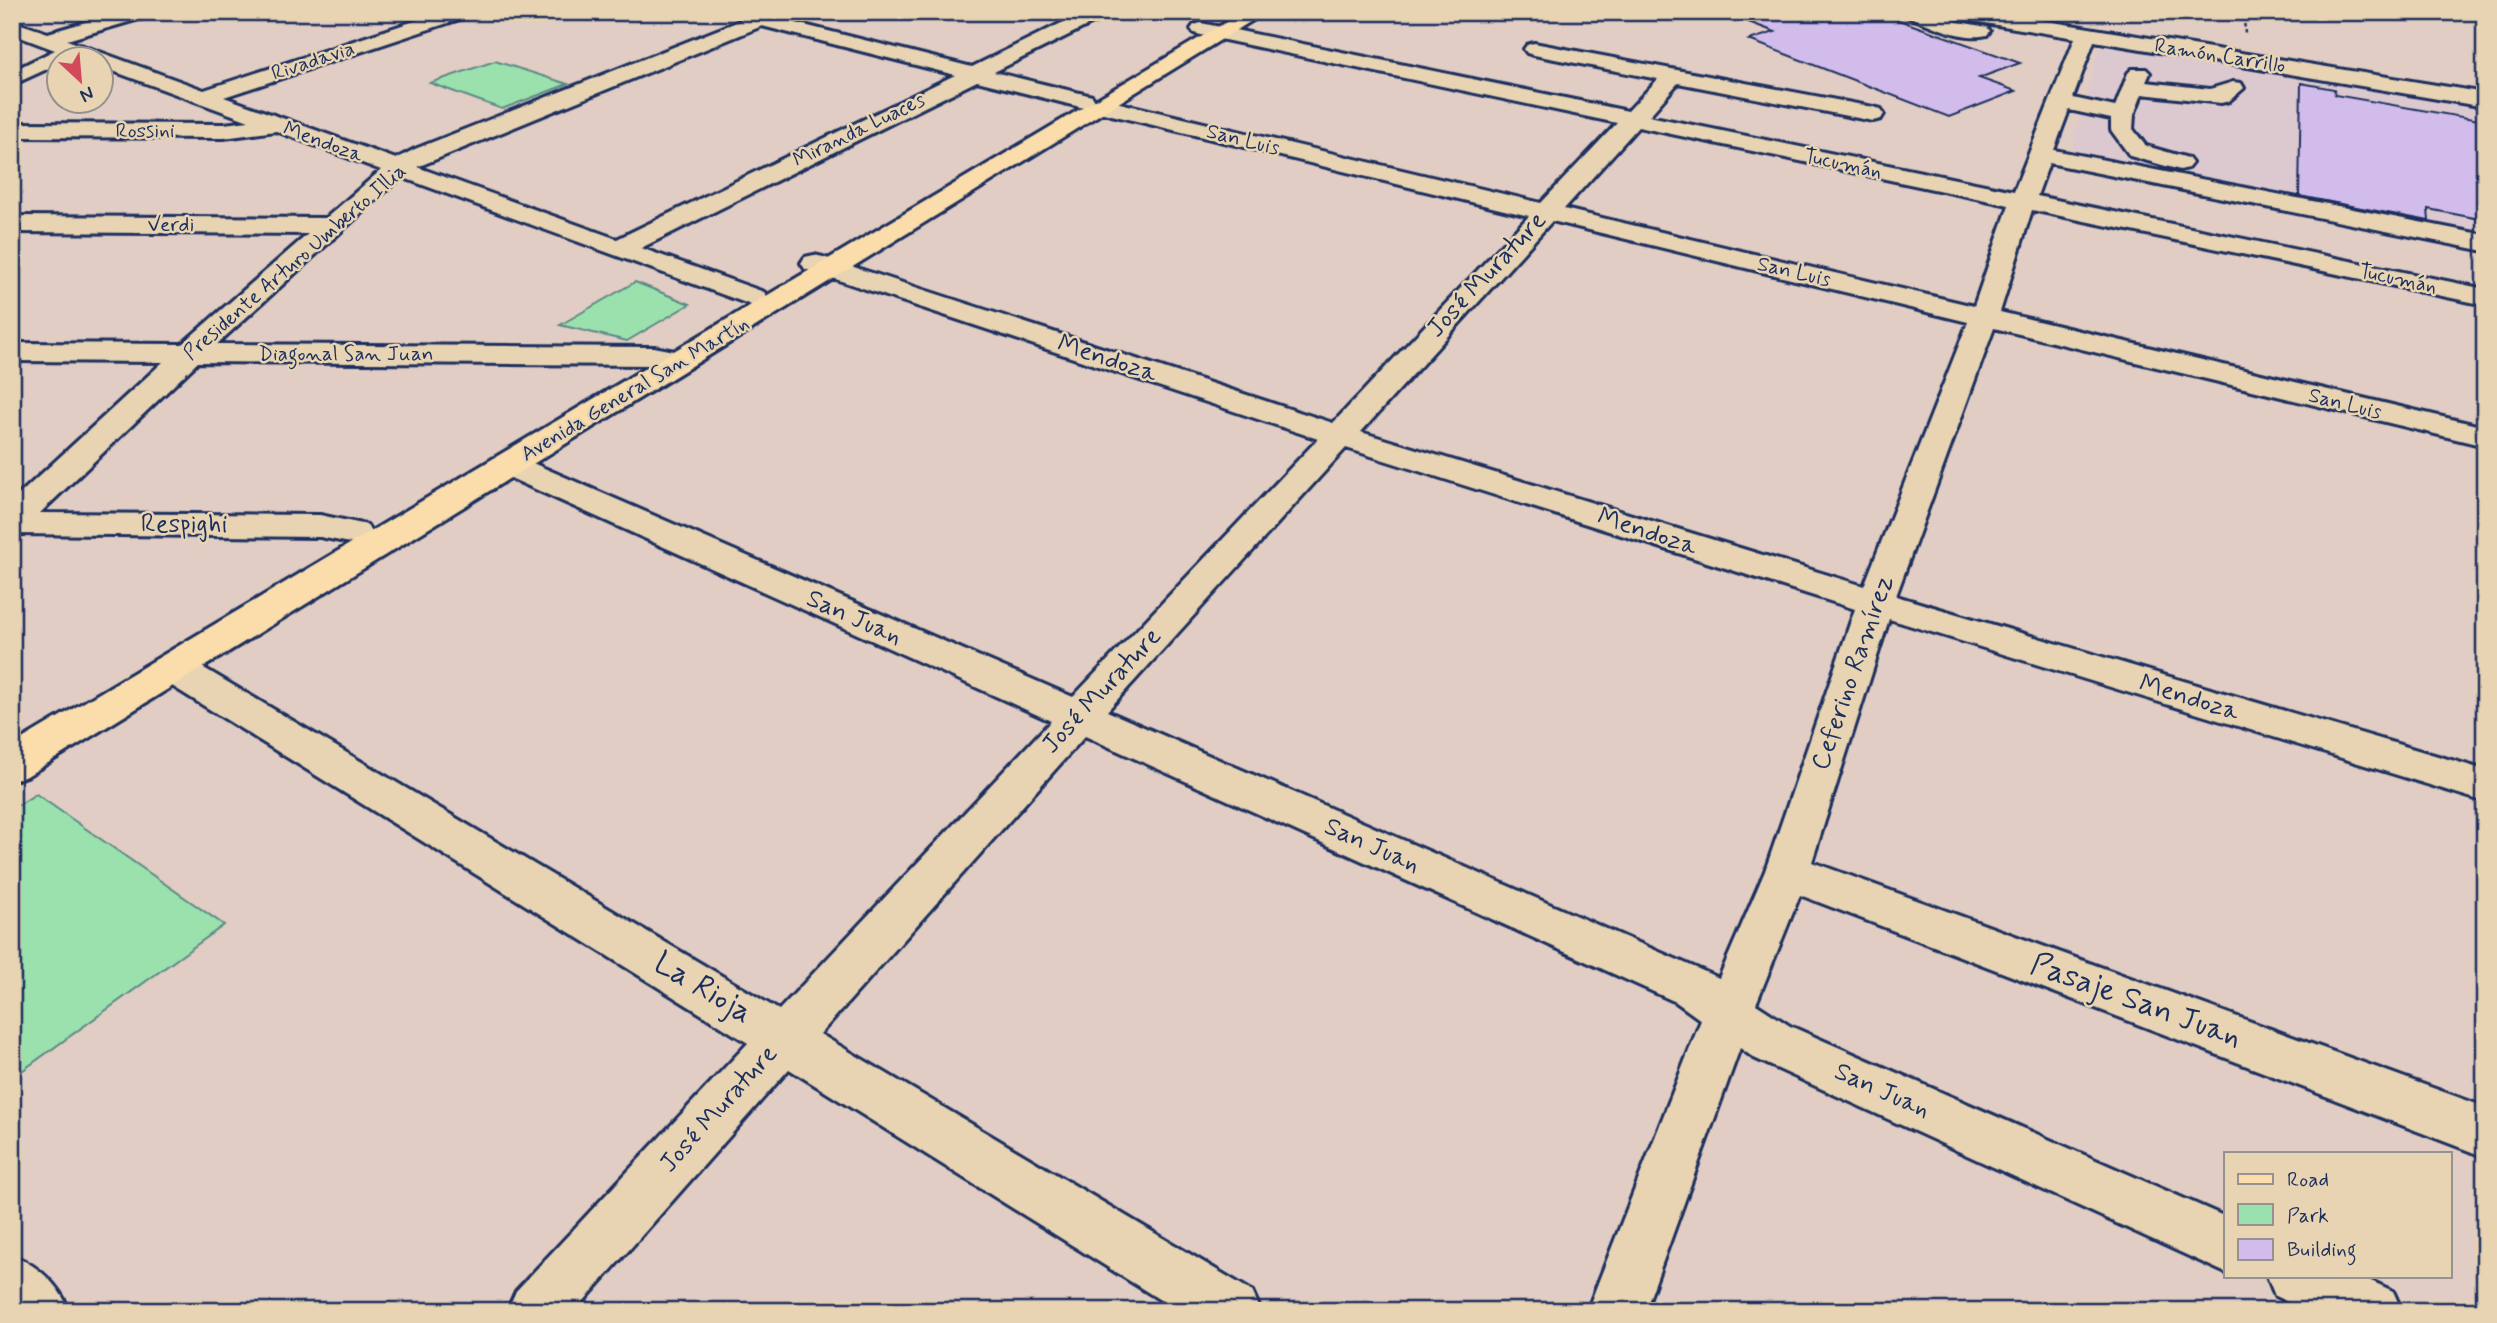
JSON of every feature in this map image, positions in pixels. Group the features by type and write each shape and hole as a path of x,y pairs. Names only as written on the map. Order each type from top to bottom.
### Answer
{"main road":[{"name":"Avenida General San Martín","path":"12,738 355,533 667,358 823,266 1094,104 1218,25 1257,12"},
{"name":"Avenida General San Martín","path":"12,765 509,465 754,298 823,266"}],"street":[{"path":"47,40 142,12"},
{"name":"Rivadavia","path":"203,97 461,12"},
{"name":"San Luis","path":"730,12 770,16 1094,104 2485,437"},
{"name":"Miranda Luaces","path":"617,249 1100,12"},
{"path":"1914,12 1955,27 2029,38"},
{"name":"Ramón Carrillo","path":"1955,12 2485,100"},
{"name":"Presidente Arturo Umberto Illia","path":"12,522 190,353 396,169 423,154 770,16"},
{"name":"Tucumán","path":"1218,25 1631,119 2485,297"},
{"name":"Mendoza","path":"12,27 66,46"},
{"name":"Ceferino Ramírez","path":"1616,1311 1729,1011 1787,871 1875,604 1984,317 2022,202 2087,34"},
{"path":"1534,49 1873,114"},
{"path":"12,79 46,61"},
{"name":"Mendoza","path":"116,64 754,298"},
{"name":"José Murature","path":"536,1311 1078,717 1673,76"},
{"path":"2232,88 2221,96 2210,96 2137,80 2123,115 2122,130 2126,139 2147,156 2485,223"},
{"path":"2060,102 2123,115"},
{"name":"Rossini","path":"12,130 224,131 276,125"},
{"path":"2040,154 2485,243"},
{"name":"Verdi","path":"12,224 330,226"},
{"name":"Mendoza","path":"823,266 1340,435 1875,604 2485,786"},
{"name":"Diagonal San Juan","path":"12,352 667,358"},
{"name":"San Juan","path":"509,465 1693,986 1772,1042 2224,1244"},
{"name":"Respighi","path":"12,522 320,526 355,533"},
{"name":"La Rioja","path":"173,668 1232,1311"},
{"name":"Pasaje San Juan","path":"1787,871 2485,1132"},
{"path":"2299,1278 2373,1311"},
{"path":"12,1283 41,1311"}],"shaded area":[{"path":"2102,39 2485,103 2485,236 2070,156"}],"green space":[{"path":"495,61 568,84 502,109 430,83"},
{"path":"635,282 690,304 627,341 560,325"},
{"path":"36,794 224,925 12,1078 12,956 19,951 12,945 12,809"}],"building":[{"path":"1730,12 1876,12 2020,63 1979,78 2016,91 1949,117 1749,40 1775,32 1730,15"},
{"path":"2301,83 2334,89 2335,95 2485,121 2485,220 2428,209 2429,221 2299,196"}]}
